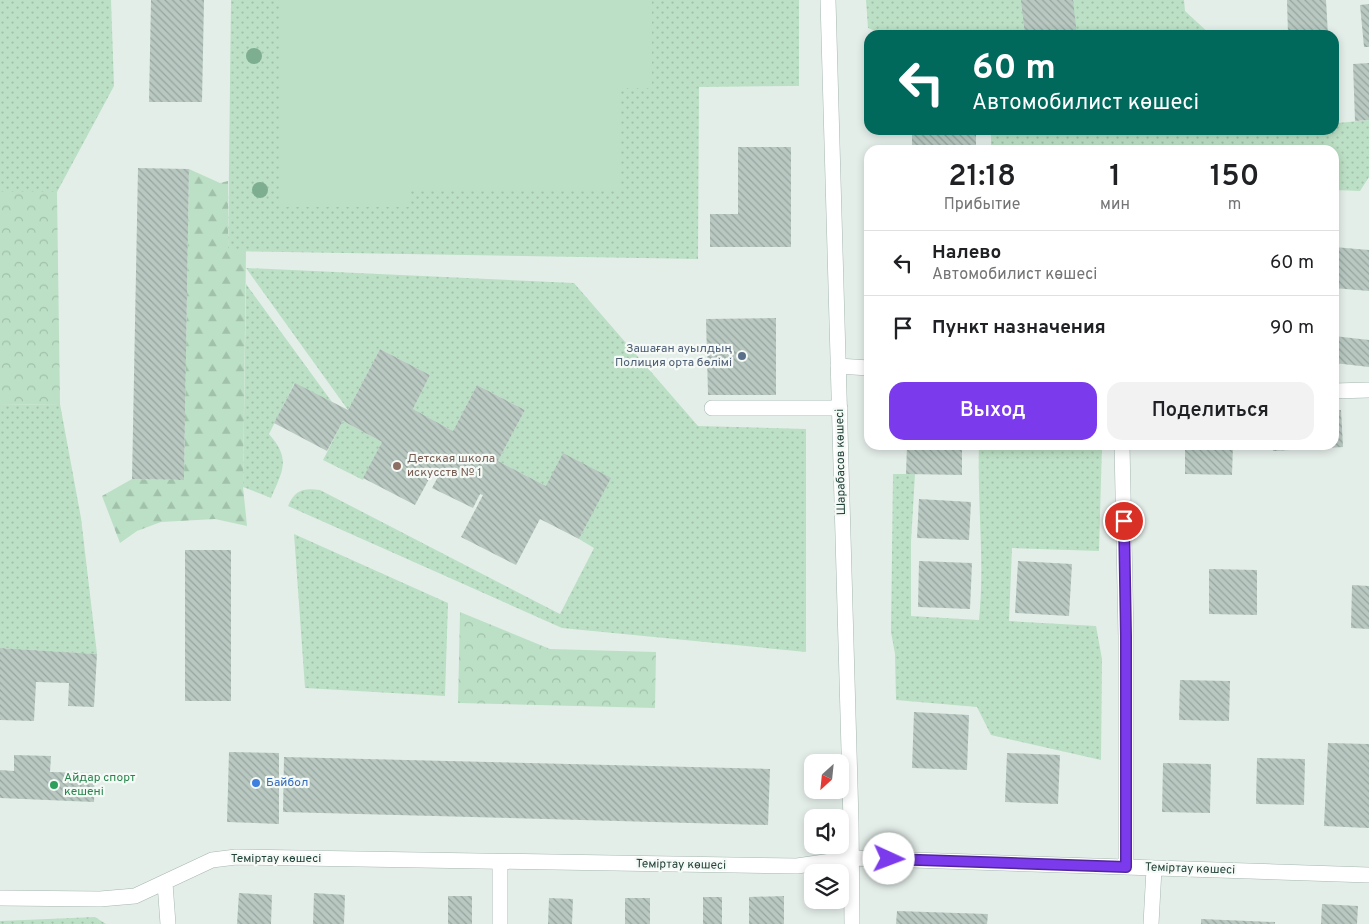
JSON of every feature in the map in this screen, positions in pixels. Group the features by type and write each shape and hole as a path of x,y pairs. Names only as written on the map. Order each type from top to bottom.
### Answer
{"street":[{"name":"Шарабасов көшесі","path":"828,0 852,858 852,924"},
{"path":"838,366 864,368"},
{"path":"1339,391 1369,390"},
{"path":"712,408 840,408"},
{"path":"1122,450 1126,636 1126,867"},
{"name":"Теміртау көшесі","path":"0,898 117,898 135,896 165,883 190,868 212,860 236,857 797,866 852,858 1369,875"},
{"path":"500,862 500,924"},
{"path":"1151,924 1154,868"},
{"path":"165,883 168,924"}],"green space":[{"path":"0,0 111,0 114,86 57,192 0,192"},
{"path":"231,0 799,0 799,86 699,87 698,259 228,251"},
{"path":"281,0 652,0 652,88 619,88 619,191 410,191 410,207 281,207"},
{"path":"866,0 1184,0 1185,11 1206,30 873,30 868,28"},
{"path":"1369,120 1369,177 1360,191 1339,190 1339,145 991,145 991,135 1339,135 1339,123"},
{"path":"189,169 220,183 228,181 228,250 246,251 243,487 247,526 215,519 161,522 137,531 120,543 102,496 132,479 184,480"},
{"path":"0,192 57,192 60,404 0,405"},
{"path":"246,268 574,283 698,426 806,429 806,652 562,628 288,506 294,496 300,491 309,489 320,490 560,614 594,548 579,539 610,478 546,486 498,461 525,410 477,385 453,431 413,409 430,375 380,349 348,410"},
{"path":"246,284 332,402 294,384 269,434 280,451 283,465 271,498 243,487"},
{"path":"60,404 81,518 97,654 0,648 0,405"},
{"path":"343,421 382,442 363,480 323,460"},
{"path":"979,450 1102,450 1099,551 1012,548 1009,621 1096,626 1102,659 1101,760 991,735 977,707 896,700 895,654 891,632 893,474 915,474 911,542 911,616 979,620 981,554"},
{"path":"294,534 448,603 445,696 305,688"},
{"path":"460,612 550,649 656,652 655,708 458,703"},
{"path":"95,917 106,924 0,924 0,921"}],"building":[{"path":"151,0 204,0 202,102 149,102"},
{"path":"1021,0 1073,0 1076,30 1024,30"},
{"path":"1287,0 1326,0 1328,30 1288,30"},
{"path":"1369,4 1369,47 1364,47 1360,5"},
{"path":"1369,63 1369,120 1355,121 1353,64"},
{"path":"912,135 976,135 976,145 912,145"},
{"path":"738,147 791,147 791,247 710,247 710,214 738,214"},
{"path":"138,168 189,169 184,480 132,479"},
{"path":"1339,247 1369,250 1369,291 1339,288"},
{"path":"776,318 776,395 708,395 706,319"},
{"path":"1339,337 1369,340 1369,367 1339,364"},
{"path":"380,349 430,375 413,409 453,431 477,385 525,410 498,461 546,486 563,453 611,478 579,539 540,519 516,565 461,537 483,495 480,494 473,508 432,488 441,471 435,468 415,505 363,478 382,442 343,421 327,451 274,423 295,383 348,410"},
{"path":"1339,410 1341,410 1343,447 1339,447"},
{"path":"907,450 962,450 962,475 906,474"},
{"path":"1185,450 1233,450 1232,475 1185,474"},
{"path":"919,499 971,502 969,540 917,538"},
{"path":"185,550 231,550 231,701 185,701"},
{"path":"919,561 972,563 970,609 918,607"},
{"path":"1018,561 1072,564 1069,616 1015,613"},
{"path":"1209,569 1257,570 1257,615 1209,614"},
{"path":"1352,585 1369,586 1369,629 1351,628"},
{"path":"0,648 97,654 94,707 68,706 69,683 36,682 34,721 0,720"},
{"path":"1180,680 1230,681 1229,721 1179,720"},
{"path":"914,712 969,715 967,770 912,768"},
{"path":"1328,743 1369,744 1369,828 1324,826"},
{"path":"229,752 279,753 279,824 227,822"},
{"path":"1007,753 1060,755 1058,804 1005,802"},
{"path":"14,755 51,756 50,772 95,773 94,802 0,798 0,770 14,771"},
{"path":"284,757 770,769 768,825 283,812"},
{"path":"1257,758 1305,759 1304,805 1256,804"},
{"path":"1163,763 1211,764 1210,813 1162,812"},
{"path":"239,893 272,895 271,924 237,924"},
{"path":"314,893 345,895 344,924 313,924"},
{"path":"448,896 472,896 472,924 448,924"},
{"path":"784,896 784,924 749,924 749,897"},
{"path":"703,897 722,897 722,924 703,924"},
{"path":"549,898 573,899 572,924 548,924"},
{"path":"625,898 650,898 650,924 625,924"},
{"path":"1322,904 1358,906 1357,924 1321,924"},
{"path":"897,911 988,914 987,924 896,924"},
{"path":"1201,919 1275,922 1275,924 1201,924"}],"place":[{"name":"Зашаған ауылдың Полиция орта бөлімі","path":"742,356"},
{"name":"Детская школа искусств № 1","path":"397,466"},
{"name":"Байбол","path":"256,783"},
{"name":"Айдар спорт кешені","path":"54,785"}],"route":[{"path":"889,859 1126,867 1124,521"}]}
